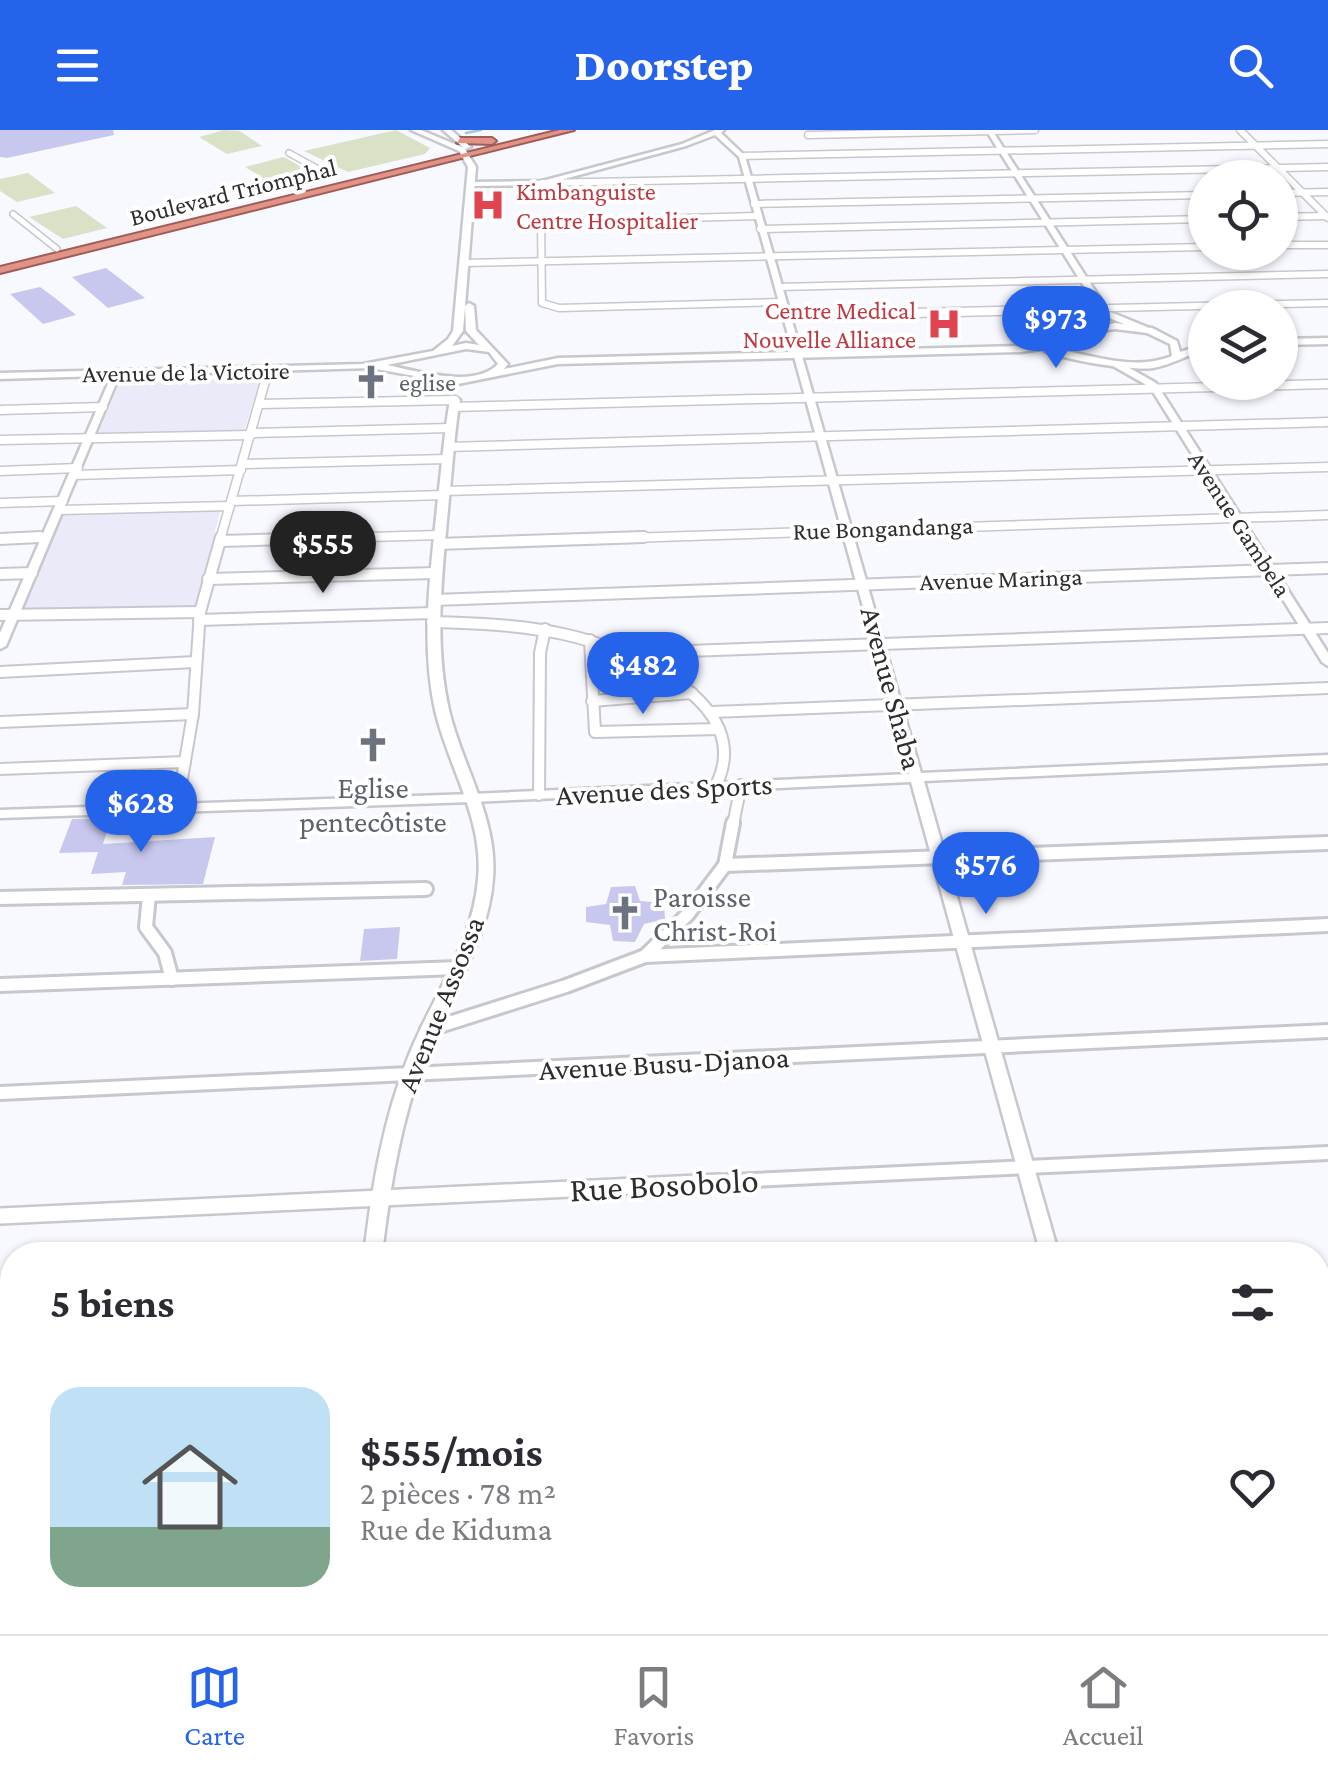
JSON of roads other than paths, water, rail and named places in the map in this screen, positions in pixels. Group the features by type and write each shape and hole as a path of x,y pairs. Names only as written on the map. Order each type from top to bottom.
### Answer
{"highway":[{"path":"467,150 546,130"},
{"name":"Boulevard Triomphal","path":"0,266 467,150 570,130"},
{"name":"Boulevard Triomphal","path":"0,266 467,150"}],"main road":[{"path":"415,130 467,150"},
{"path":"426,136 448,130 467,150 474,184 464,317 456,336 423,367 454,404 503,364 470,331 464,317"},
{"path":"1021,348 1115,326 1144,328 1188,340"},
{"path":"1087,333 1080,345 1095,358"},
{"path":"1158,333 1174,343 1176,354"},
{"path":"1298,342 1328,341"},
{"path":"372,366 466,346 558,361"},
{"path":"372,366 470,381 558,361 1021,348 1116,364 1164,362 1188,350"},
{"name":"Avenue de la Victoire","path":"0,376 372,366"},
{"name":"Avenue Assossa","path":"374,1242 379,1201 409,1076 458,968 476,922 486,880 484,845 442,711 433,658 436,573 454,404"}],"street":[{"path":"808,135 826,130"},
{"path":"989,130 1105,311 1144,328"},
{"path":"808,135 1035,130"},
{"path":"1240,130 1270,160"},
{"path":"542,183 719,131 742,156 1328,144"},
{"path":"808,135 812,155"},
{"path":"290,153 329,175"},
{"name":"Avenue Shaba","path":"742,156 1047,1242"},
{"path":"1298,168 1328,167"},
{"path":"474,184 1188,170"},
{"path":"1298,188 1327,217"},
{"path":"1298,192 1328,192"},
{"path":"754,204 1188,194"},
{"path":"13,214 56,249"},
{"path":"757,216 541,222 545,306 782,302"},
{"path":"1298,217 1327,217"},
{"path":"760,229 1188,219"},
{"path":"1298,245 1328,244"},
{"path":"468,263 1188,247"},
{"path":"778,287 1328,274"},
{"path":"787,316 1328,303"},
{"path":"1087,333 1105,311"},
{"path":"1154,387 1154,373 1164,362"},
{"path":"1116,364 1154,387"},
{"path":"177,808 193,714 199,616 268,371"},
{"path":"0,646 116,374"},
{"path":"260,404 454,404 1328,384"},
{"name":"Avenue Gambela","path":"1154,387 1328,662"},
{"path":"0,410 103,407"},
{"path":"0,471 242,467 822,434 1328,422"},
{"path":"0,440 450,428"},
{"path":"0,504 231,503 833,480 1328,467"},
{"name":"Rue Bongandanga","path":"221,541 439,539 1328,515"},
{"path":"0,539 47,537"},
{"name":"Avenue Maringa","path":"433,612 863,583 1328,568"},
{"path":"0,574 32,573"},
{"path":"208,579 436,573"},
{"path":"0,618 14,614 433,612 545,629 633,654 712,712 724,764 714,786"},
{"path":"633,654 1328,628"},
{"path":"539,794 540,652 545,629"},
{"path":"590,640 594,732 718,729"},
{"path":"0,672 195,662"},
{"path":"712,712 1328,688"},
{"path":"592,701 692,694"},
{"path":"0,722 193,714"},
{"name":"Avenue des Sports","path":"0,814 472,798 1328,759"},
{"path":"0,769 185,762"},
{"path":"646,956 688,914 725,866 741,785"},
{"path":"725,866 1328,843"},
{"path":"0,898 426,889"},
{"path":"149,895 146,926 165,953 172,979"},
{"path":"427,1030 646,956 1328,925"},
{"path":"0,985 458,968"},
{"name":"Avenue Busu-Djanoa","path":"0,1093 1328,1030"},
{"name":"Rue Bosobolo","path":"0,1216 1328,1153"}],"waterway":[{"path":"466,133 481,130"}],"place":[{"name":"Kimbanguiste Centre Hospitalier","path":"488,205"},
{"name":"Centre Medical Nouvelle Alliance","path":"944,324"},
{"name":"eglise","path":"371,382"},
{"name":"Eglise pentecôtiste","path":"373,745"},
{"name":"Paroisse Christ-Roi","path":"625,913"}]}
